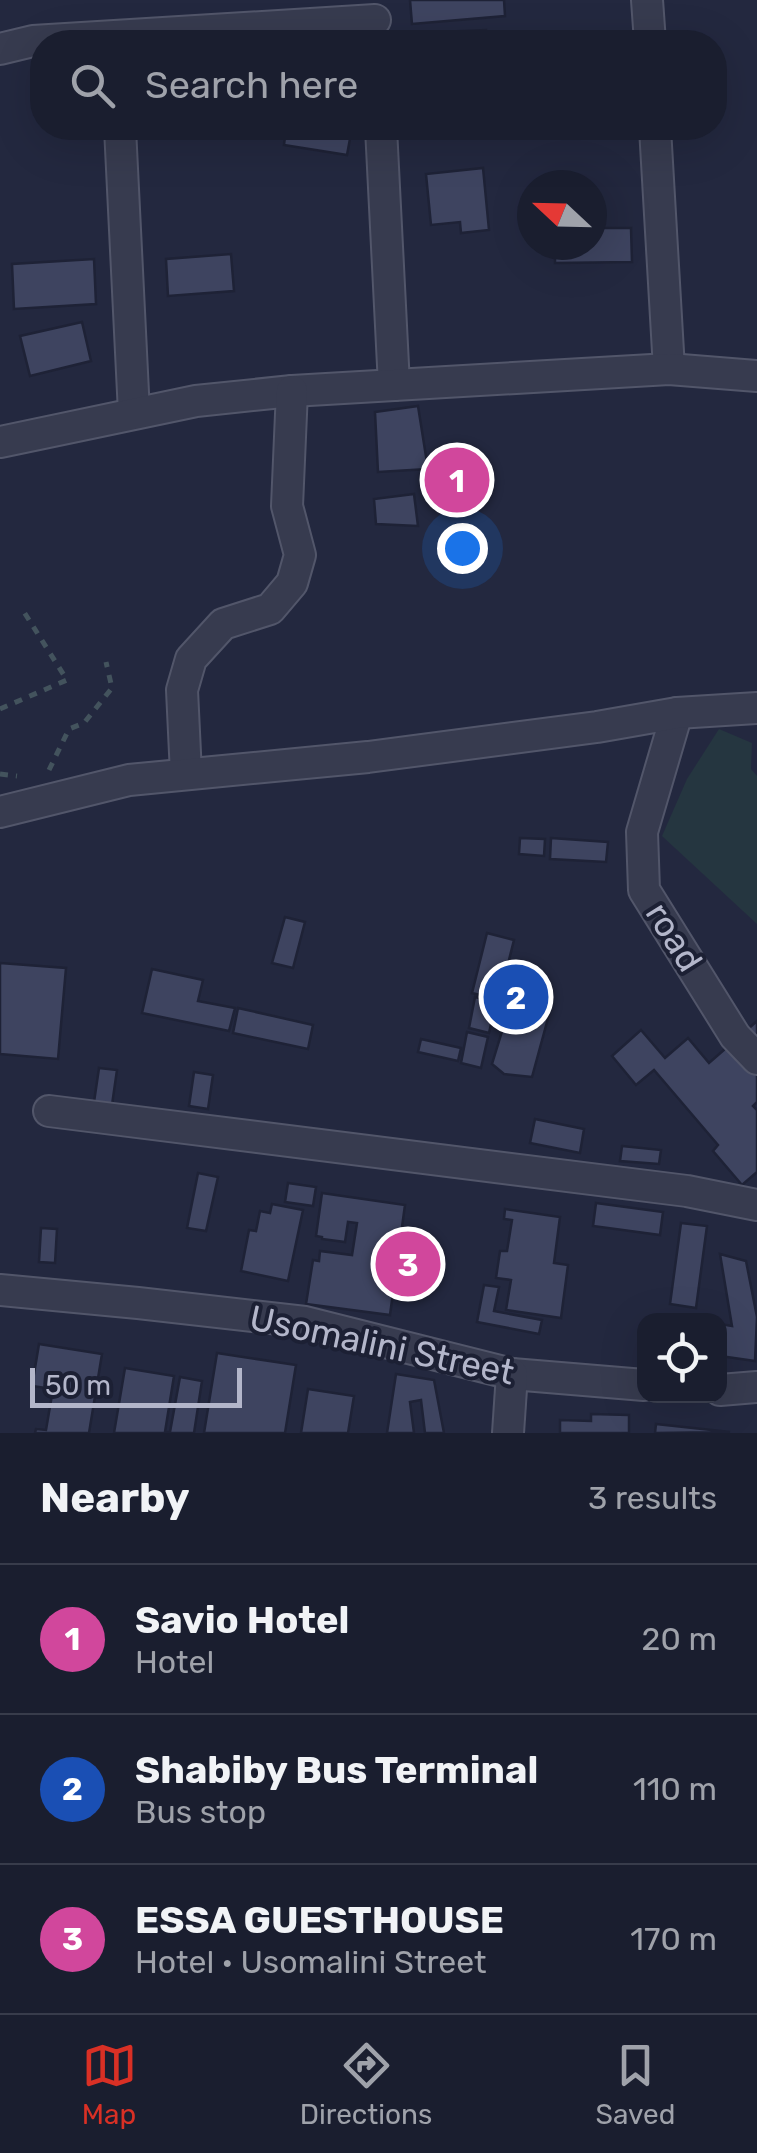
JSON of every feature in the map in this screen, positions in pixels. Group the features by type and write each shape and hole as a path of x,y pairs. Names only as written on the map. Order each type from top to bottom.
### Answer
{"street":[{"path":"647,0 649,30"},
{"path":"245,30 375,21"},
{"path":"0,48 30,42"},
{"path":"121,140 134,413"},
{"path":"382,140 394,385"},
{"path":"656,140 669,369"},
{"path":"0,442 196,401 292,391 669,369 757,376"},
{"path":"186,774 182,690 191,659 223,624 270,609 292,584 300,555 287,506 292,391"},
{"path":"0,812 129,780 368,757 677,713 757,708"},
{"name":"road","path":"677,713 642,832 644,890 736,1036 757,1058"},
{"path":"49,1111 687,1191 757,1205"},
{"name":"Usomalini Street","path":"0,1290 305,1322 512,1374 637,1383"},
{"path":"508,1433 512,1374"},
{"path":"727,1389 757,1387"}],"path":[{"path":"0,708 67,680 24,612"},
{"path":"45,777 70,728 84,723 112,688 106,662"},
{"path":"0,774 17,776"}],"shaded area":[{"path":"719,729 752,743 751,769 757,776 757,924 662,836 687,779"}],"building":[{"path":"410,0 504,0 505,16 412,24"},
{"path":"285,140 350,140 347,155 284,145"},
{"path":"483,168 489,230 461,233 460,222 431,225 426,174"},
{"path":"607,228 631,228 632,262 555,263 607,260"},
{"path":"231,254 234,291 168,296 166,259"},
{"path":"94,259 96,304 14,309 12,264"},
{"path":"82,322 91,361 30,376 20,336"},
{"path":"418,406 428,469 378,472 375,412"},
{"path":"414,494 418,526 376,524 374,499"},
{"path":"520,838 545,839 544,856 519,854"},
{"path":"551,838 608,842 606,862 550,859"},
{"path":"285,917 305,922 293,968 272,963"},
{"path":"487,933 514,940 499,1000 472,993"},
{"path":"0,963 66,968 58,1059 0,1054"},
{"path":"152,969 203,980 198,1001 235,1008 229,1031 142,1013"},
{"path":"475,997 496,1002 489,1033 469,1028"},
{"path":"511,1002 550,1011 532,1077 504,1074 492,1064"},
{"path":"238,1008 313,1025 308,1049 233,1033"},
{"path":"757,1021 757,1102 753,1106 757,1110 757,1172 742,1185 713,1151 718,1145 654,1070 636,1085 612,1056 641,1030 665,1058 688,1038 709,1063"},
{"path":"467,1032 488,1037 481,1068 461,1063"},
{"path":"421,1039 461,1048 458,1061 418,1052"},
{"path":"99,1068 117,1070 112,1105 94,1102"},
{"path":"194,1072 213,1075 208,1109 189,1106"},
{"path":"535,1119 584,1129 580,1153 530,1143"},
{"path":"622,1146 661,1150 659,1164 620,1161"},
{"path":"198,1173 218,1177 206,1231 187,1228"},
{"path":"288,1183 316,1187 313,1206 285,1202"},
{"path":"322,1193 405,1205 390,1315 306,1304 313,1260 319,1261 320,1251 352,1255 357,1223 348,1222 345,1242 316,1236"},
{"path":"596,1203 663,1212 660,1235 593,1226"},
{"path":"272,1204 303,1210 288,1281 241,1271 249,1230 256,1231 260,1211 270,1213"},
{"path":"505,1209 560,1217 554,1263 568,1265 561,1318 506,1310 511,1280 496,1278 500,1251 507,1251 512,1220 504,1219"},
{"path":"681,1223 707,1226 696,1308 670,1304"},
{"path":"41,1228 57,1229 55,1263 39,1262"},
{"path":"720,1254 746,1261 757,1317 755,1361 727,1357 727,1325 732,1326"},
{"path":"484,1285 499,1287 494,1311 542,1320 539,1334 477,1322"},
{"path":"39,1344 102,1354 89,1433 35,1433 36,1429 46,1430 53,1389 32,1386"},
{"path":"217,1353 296,1365 285,1433 204,1433"},
{"path":"125,1368 174,1376 165,1432 170,1432 180,1377 202,1381 194,1433 114,1433"},
{"path":"396,1374 434,1380 444,1433 425,1433 421,1400 410,1402 414,1433 387,1433"},
{"path":"308,1389 354,1396 348,1433 301,1433"},
{"path":"591,1414 629,1415 629,1433 560,1433 560,1420 591,1421"},
{"path":"656,1424 730,1432 655,1433"}],"place":[{"name":"Savio Hotel","path":"457,480"},
{"name":"Shabiby Bus Terminal","path":"516,997"},
{"name":"ESSA GUESTHOUSE","path":"408,1264"}]}
